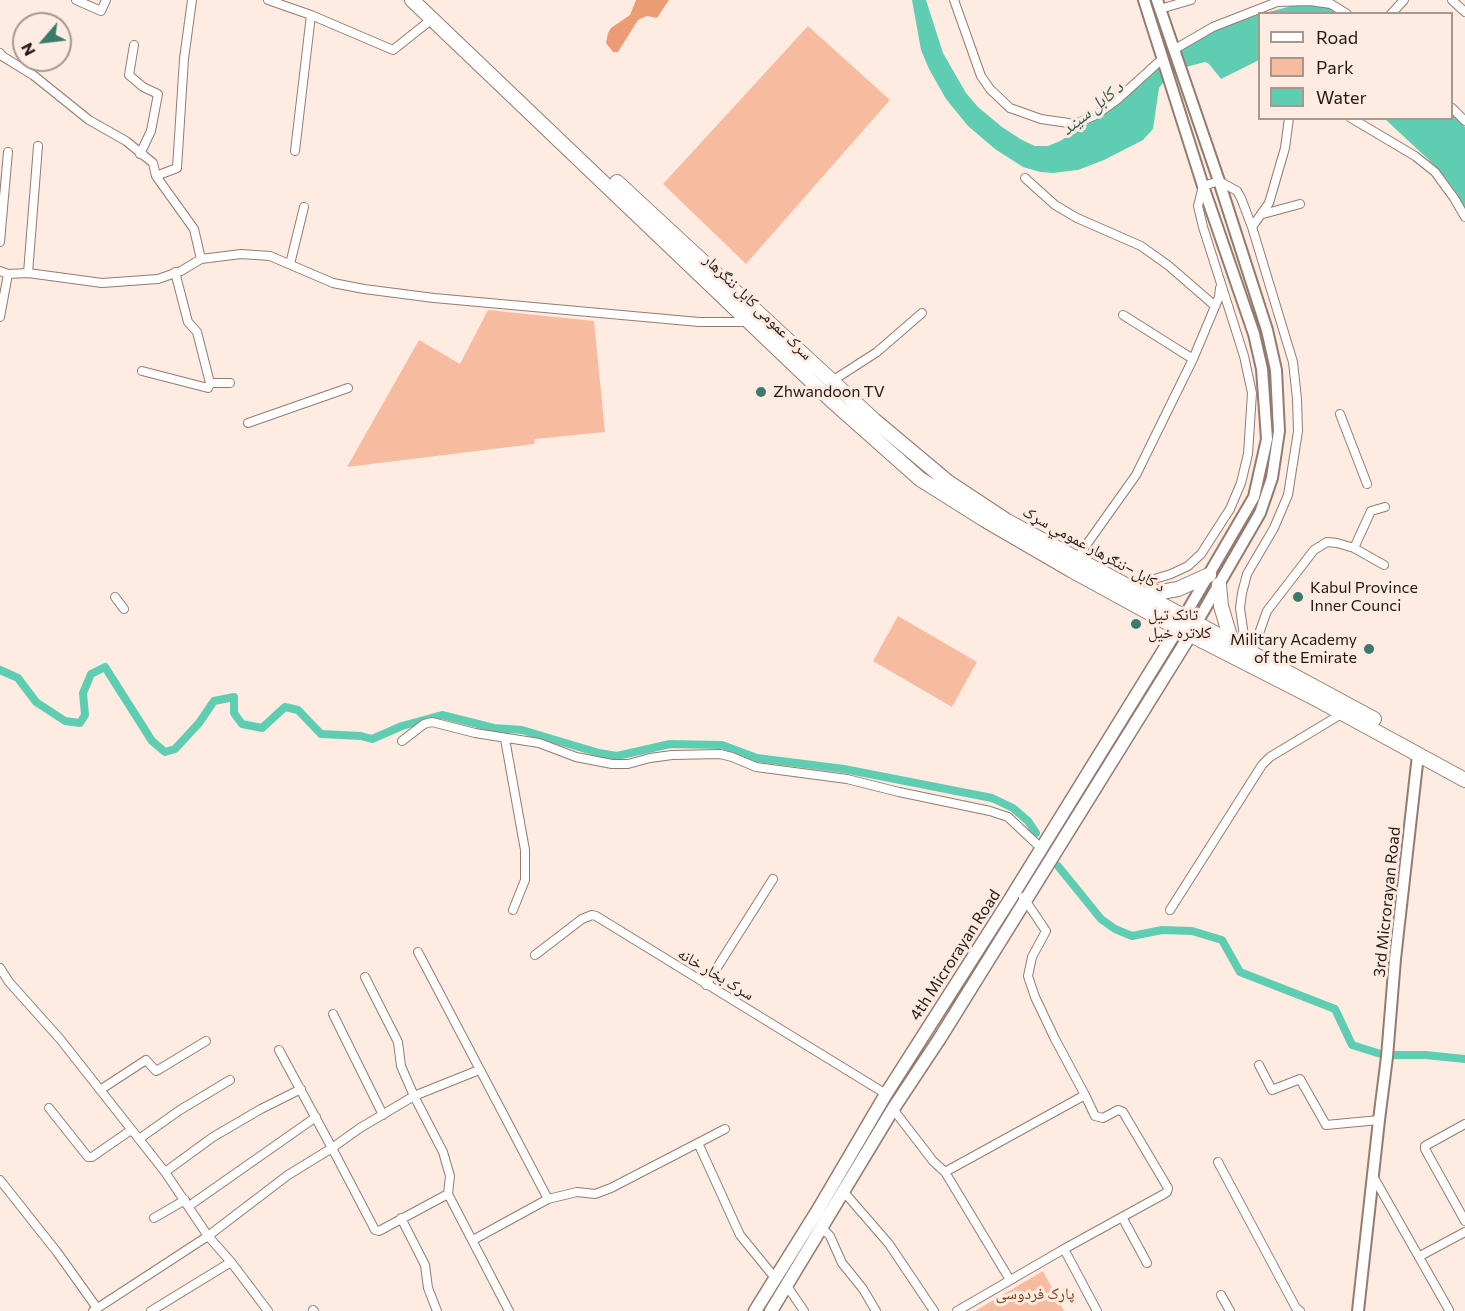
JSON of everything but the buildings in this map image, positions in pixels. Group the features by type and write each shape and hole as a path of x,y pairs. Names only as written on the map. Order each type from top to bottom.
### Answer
{"highway":[{"name":"سرک عمومی کابل ننگرهار","path":"412,0 756,320 860,426 920,479 985,520 1188,626"},
{"name":"سرک عمومی کابل ننگرهار","path":"425,0 727,285 756,320"},
{"name":"د کابل–ننګرهار عمومي سړک","path":"756,320 774,326 832,381 948,482 1007,521 1144,595 1188,626 1465,780"},
{"path":"1144,595 1214,580 1232,643"},
{"name":"د کابل–ننګرهار عمومي سړک","path":"1188,626 1232,643 1465,770"}],"main road":[{"path":"1144,0 1203,186 1254,334 1262,369 1267,439 1254,496 1214,580 1188,626"},
{"path":"1158,4 1219,181 1267,330 1276,370 1279,431 1272,478 1260,513 1214,580"},
{"name":"4th Microrayan Road","path":"755,1311 886,1094 1041,848 1188,626"},
{"name":"4th Microrayan Road","path":"771,1311 893,1109 1026,899 1188,626"},
{"name":"3rd Microrayan Road","path":"1360,1310 1418,754"},
{"path":"777,1274 790,1282"}],"street":[{"path":"76,0 101,11 106,0"},
{"path":"156,176 177,168 184,59 192,0"},
{"path":"268,0 311,15 393,50 432,19"},
{"path":"954,0 981,76 990,89 1010,108 1041,119 1075,124 1096,115 1162,60"},
{"path":"1158,4 1191,0"},
{"path":"1253,0 1258,9"},
{"path":"1393,12 1404,0"},
{"path":"1452,0 1465,12"},
{"path":"1175,50 1213,27 1276,2 1310,1 1331,4 1344,12"},
{"path":"295,151 311,15"},
{"path":"134,45 129,75 143,87 158,93 151,131 140,154"},
{"path":"0,52 2,56 33,75 89,120 126,141 153,163 156,176 194,229 201,259"},
{"path":"1453,109 1465,121"},
{"path":"1252,227 1269,203 1285,148 1289,120"},
{"path":"1354,120 1415,156 1435,172 1465,218"},
{"path":"28,273 38,146"},
{"path":"0,242 8,152"},
{"path":"1025,178 1055,205 1077,218 1141,246 1169,266 1215,306"},
{"path":"1129,587 1171,574 1188,566 1201,554 1230,510 1241,483 1248,454 1252,393 1244,356 1198,206 1203,186 1219,181 1236,190 1252,227 1293,362 1298,431 1288,495 1282,512 1247,574 1242,593 1240,608 1249,652"},
{"path":"1263,214 1300,204"},
{"path":"290,264 304,207"},
{"path":"0,317 4,273 28,273 102,283 158,279 181,271 201,259 241,254 270,256 333,283 434,298 699,322 756,320"},
{"path":"142,371 208,388 210,383 197,332 188,322 175,273"},
{"path":"1077,558 1137,475 1193,359 1219,297 1220,282"},
{"path":"832,381 877,352 922,313"},
{"path":"1123,315 1193,359"},
{"path":"210,383 230,383"},
{"path":"248,423 348,388"},
{"path":"1340,414 1367,484"},
{"path":"1354,548 1371,511 1385,507"},
{"path":"1249,652 1267,611 1314,550 1327,542 1337,543 1354,548 1384,565"},
{"path":"115,597 124,609"},
{"path":"1170,910 1262,765 1270,757 1343,713"},
{"path":"402,741 430,722 504,739 550,746 576,757 612,764 628,764 672,755 720,754 756,767 847,779 954,802 1008,817 1041,848"},
{"path":"504,739 525,850 525,880 513,910"},
{"path":"706,985 773,879"},
{"path":"957,1311 1167,1192 1168,1188 1124,1112 1118,1110 1103,1118 1095,1116 1055,1039 1035,997 1028,976 1032,957 1046,931 1026,899 1016,890"},
{"name":"سرک بخار خانه","path":"535,955 571,926 592,915 886,1094"},
{"path":"418,952 548,1199"},
{"path":"0,968 9,982 60,1039 165,1172 208,1236 268,1311"},
{"path":"365,977 398,1042 401,1066 414,1096 443,1152 450,1176 448,1194 508,1311"},
{"path":"333,1014 383,1115"},
{"path":"100,1090 146,1060 156,1071 206,1041"},
{"path":"279,1050 375,1230 448,1194"},
{"path":"1259,1065 1272,1090 1300,1078 1326,1125 1379,1120"},
{"path":"0,1180 57,1252 95,1310 208,1236 288,1175 383,1115 414,1096 479,1070"},
{"path":"139,1139 180,1110 230,1080"},
{"path":"165,1172 213,1137 301,1089"},
{"path":"945,1172 1085,1095"},
{"path":"49,1108 88,1157 92,1157 131,1130"},
{"path":"893,1109 933,1161 945,1172 1010,1280"},
{"path":"154,1218 187,1203 316,1117"},
{"path":"1465,1124 1425,1146 1425,1149 1465,1221"},
{"path":"473,1240 548,1199 577,1192 595,1194 611,1188 725,1129"},
{"path":"698,1143 740,1235 777,1274"},
{"path":"1218,1162 1296,1308 1300,1311"},
{"path":"1373,1176 1420,1256 1448,1311 1455,1311"},
{"path":"844,1192 889,1244 934,1311"},
{"path":"1122,1217 1147,1263"},
{"path":"401,1218 425,1265 428,1288 437,1311"},
{"path":"822,1228 830,1236 842,1263 863,1289 876,1311"},
{"path":"1420,1256 1465,1232"},
{"path":"1064,1249 1097,1311"},
{"path":"151,1311 231,1262"},
{"path":"790,1282 804,1311"},
{"path":"1221,1296 1230,1311"}],"green space":[{"path":"808,26 890,100 746,264 663,184"},
{"path":"488,310 594,321 605,432 535,439 534,444 347,467 419,340 460,364"},
{"path":"898,616 977,662 952,707 873,661"},
{"name":"پارک فردوسی","path":"1043,1271 1064,1311 975,1311"}],"shaded area":[{"path":"636,0 669,0 657,18 647,16 638,20 618,52 613,52 606,43 608,33 611,28 630,15"}],"water":[{"path":"912,0 926,0 943,53 966,93 978,107 1022,140 1035,146 1048,146 1103,115 1178,51 1210,32 1258,14 1258,60 1221,79 1205,62 1182,68 1159,88 1153,129 1143,140 1104,160 1078,170 1053,173 1023,167 995,149 968,126 946,99 921,50"},
{"path":"1299,4 1322,5 1337,12 1269,12"},
{"path":"1453,115 1465,127 1465,211 1458,195 1429,160 1386,120 1453,120"}],"waterway":[{"path":"0,670 18,678 36,702 65,721 80,723 85,715 83,693 91,674 105,667 152,741 165,752 175,749 199,723 214,701 234,697 234,713 242,724 262,728 285,707 298,710 321,734 361,736 372,739 402,726 442,715 494,728 522,730 599,753 617,756 670,744 722,745 757,758 844,769 992,798 1013,808 1028,821 1036,833"},
{"path":"1058,866 1101,919 1115,929 1132,936 1162,930 1192,931 1222,940 1240,972 1335,1009 1352,1045 1384,1055 1425,1055 1465,1059"}],"place":[{"name":"Zhwandoon TV","path":"761,392"},
{"name":"Kabul Province Inner Counci","path":"1298,597"},
{"name":"تانک تیل کلاتره خیل","path":"1136,624"},
{"name":"Military Academy of the Emirate","path":"1369,649"}],"water label":[{"name":"د کابل سيند","path":"1092,108"}]}
